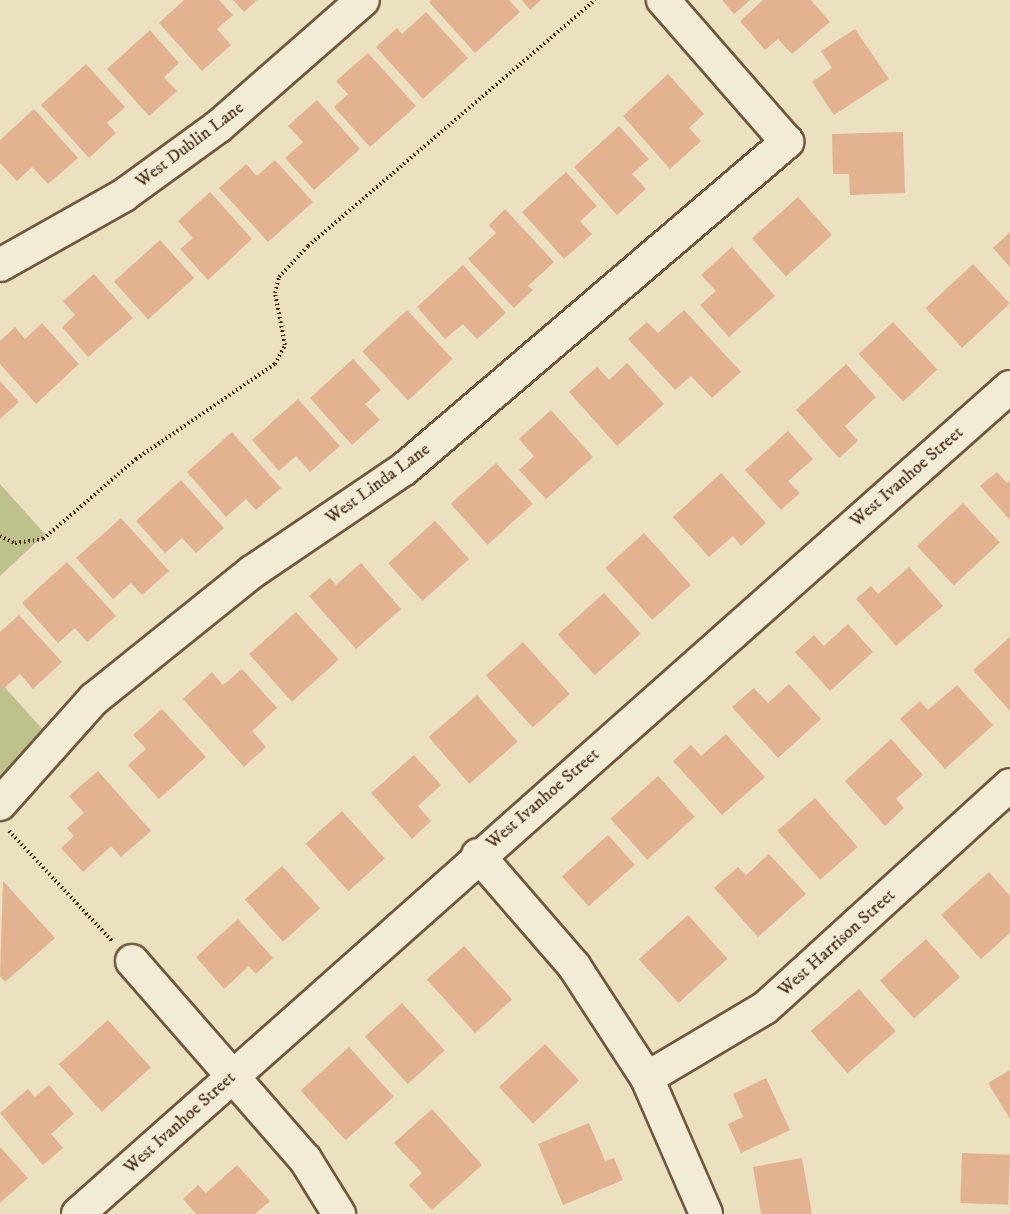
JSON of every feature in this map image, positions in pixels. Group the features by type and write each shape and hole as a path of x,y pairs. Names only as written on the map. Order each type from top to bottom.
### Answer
{"street":[{"name":"West Dublin Lane","path":"0,265 124,195 219,126 363,0"},
{"name":"West Linda Lane","path":"2,816 94,699 252,572 404,469 787,142 663,0"},
{"name":"West Ivanhoe Street","path":"78,1214 478,855 1010,387"},
{"name":"West Harrison Street","path":"646,1078 765,1008 1010,785"},
{"path":"478,855 574,966 646,1078 706,1214"},
{"path":"132,962 234,1075 305,1159 339,1214"}],"path":[{"path":"0,536 15,543 44,539 136,459 275,364 285,345 275,293 279,277 308,246 467,107 595,0"},
{"path":"2,816 132,962"}],"green space":[{"path":"0,484 45,534 0,576"},
{"path":"0,682 55,743 0,804"}],"building":[{"path":"184,0 219,0 233,15 217,29 231,45 202,71 159,23"},
{"path":"233,0 257,0 244,12"},
{"path":"431,0 509,0 520,12 475,53 429,2"},
{"path":"522,0 541,0 530,10"},
{"path":"722,0 750,0 734,14"},
{"path":"763,0 811,0 830,22 792,54 778,39 765,50 740,21"},
{"path":"426,12 468,58 423,99 376,47 397,28 402,34"},
{"path":"855,29 889,79 834,115 812,82 832,68 821,51"},
{"path":"150,30 179,63 164,77 177,91 149,116 107,69"},
{"path":"368,53 416,106 370,147 334,107 348,94 336,81"},
{"path":"86,64 125,107 107,123 116,133 89,158 41,105"},
{"path":"668,74 704,114 689,128 701,141 670,169 623,116"},
{"path":"317,100 360,149 314,190 285,158 303,142 288,126"},
{"path":"34,109 78,158 48,184 32,167 17,181 0,163 0,140"},
{"path":"619,126 649,159 632,174 646,189 617,215 574,167"},
{"path":"903,132 905,193 850,195 849,174 833,174 832,134"},
{"path":"275,160 313,202 268,242 219,188 246,164 257,176"},
{"path":"566,172 597,206 580,221 592,234 564,259 522,212"},
{"path":"210,192 252,239 208,280 180,249 193,238 178,221"},
{"path":"798,197 832,235 786,276 752,238"},
{"path":"505,209 554,262 528,286 533,290 514,308 468,259 496,233 489,225"},
{"path":"1010,232 1010,267 993,248"},
{"path":"160,240 194,278 148,319 114,281"},
{"path":"732,247 775,296 729,337 700,305 716,291 701,275"},
{"path":"973,264 1010,303 962,348 925,308"},
{"path":"463,265 506,313 477,339 463,324 445,339 417,307"},
{"path":"94,274 133,318 88,357 62,327 75,315 63,301"},
{"path":"407,310 453,359 408,401 362,352"},
{"path":"684,310 741,372 712,398 691,376 675,390 628,339 647,322 658,333"},
{"path":"893,322 937,370 903,402 859,354"},
{"path":"42,323 79,364 36,404 0,364 0,341 15,327 25,339"},
{"path":"353,359 381,390 365,404 380,420 352,445 310,398"},
{"path":"627,363 664,404 617,446 569,392 597,367 609,380"},
{"path":"846,364 876,397 845,426 858,441 839,458 796,410"},
{"path":"0,381 19,402 0,419"},
{"path":"298,399 340,446 310,472 296,456 279,471 252,440"},
{"path":"551,410 593,457 546,499 519,470 534,456 519,439"},
{"path":"788,431 813,459 788,481 800,493 781,510 745,470"},
{"path":"232,432 281,488 256,510 246,499 226,517 187,472"},
{"path":"496,463 533,504 487,545 451,504"},
{"path":"997,472 1007,483 1010,480 1010,520 980,486"},
{"path":"721,473 766,523 741,546 733,536 709,557 673,517"},
{"path":"181,480 224,528 196,553 182,538 165,553 136,521"},
{"path":"963,503 1000,542 954,585 917,546"},
{"path":"121,518 169,571 142,595 131,583 113,599 76,558"},
{"path":"435,521 469,559 422,601 388,563"},
{"path":"644,533 691,585 652,620 605,568"},
{"path":"67,562 116,616 87,642 75,628 58,643 22,603"},
{"path":"361,563 401,609 356,649 309,596 330,578 336,585"},
{"path":"909,567 943,606 896,646 856,599 871,586 878,594"},
{"path":"604,593 641,634 595,675 558,634"},
{"path":"296,612 339,660 292,702 249,654"},
{"path":"19,615 62,662 33,689 20,674 4,688 0,684 0,632"},
{"path":"848,624 873,652 830,691 795,652 814,635 824,646"},
{"path":"1010,637 1010,711 973,670"},
{"path":"523,642 570,694 533,727 486,675"},
{"path":"242,669 277,708 252,731 266,747 244,767 183,699 212,672 223,685"},
{"path":"789,684 821,719 778,758 732,707 754,688 768,703"},
{"path":"957,685 993,725 945,769 900,719 920,701 928,710"},
{"path":"477,695 518,742 469,784 429,737"},
{"path":"162,709 206,757 159,799 128,765 146,749 133,735"},
{"path":"726,734 765,777 722,815 673,761 691,745 701,756"},
{"path":"891,739 923,775 896,799 904,808 885,826 845,781"},
{"path":"414,755 441,785 418,806 431,821 412,839 371,793"},
{"path":"98,771 151,831 121,857 111,846 83,872 61,848 74,836 67,828 84,813 69,796"},
{"path":"658,776 695,817 647,860 610,819"},
{"path":"815,798 858,847 820,880 777,831"},
{"path":"342,811 385,859 348,891 306,844"},
{"path":"608,835 635,865 589,906 562,876"},
{"path":"769,854 806,894 758,937 714,888 738,867 746,875"},
{"path":"282,866 320,908 283,942 245,899"},
{"path":"989,872 1010,896 1010,933 981,959 941,915"},
{"path":"3,881 55,938 5,982 0,976"},
{"path":"688,915 727,959 678,1003 639,959"},
{"path":"238,919 273,958 256,974 249,966 224,989 196,957"},
{"path":"926,939 960,977 914,1018 880,980"},
{"path":"464,946 512,1000 475,1033 427,979"},
{"path":"859,989 896,1031 847,1073 811,1031"},
{"path":"402,1003 445,1051 408,1084 365,1036"},
{"path":"108,1020 151,1068 102,1112 59,1064"},
{"path":"545,1044 579,1081 533,1124 499,1087"},
{"path":"349,1047 394,1097 346,1140 301,1090"},
{"path":"1010,1070 1010,1119 988,1083"},
{"path":"766,1078 790,1130 741,1153 728,1124 743,1117 733,1094"},
{"path":"49,1085 74,1114 51,1134 63,1148 43,1165 0,1113 28,1089 35,1097"},
{"path":"432,1109 482,1165 432,1210 409,1185 422,1173 394,1143"},
{"path":"589,1123 605,1161 614,1158 623,1180 563,1205 538,1144"},
{"path":"0,1147 28,1178 0,1203"},
{"path":"962,1153 1010,1155 1008,1205 960,1203"},
{"path":"802,1158 812,1214 761,1214 753,1167"},
{"path":"237,1165 270,1201 255,1214 196,1214 183,1199 198,1185 206,1193"}]}
